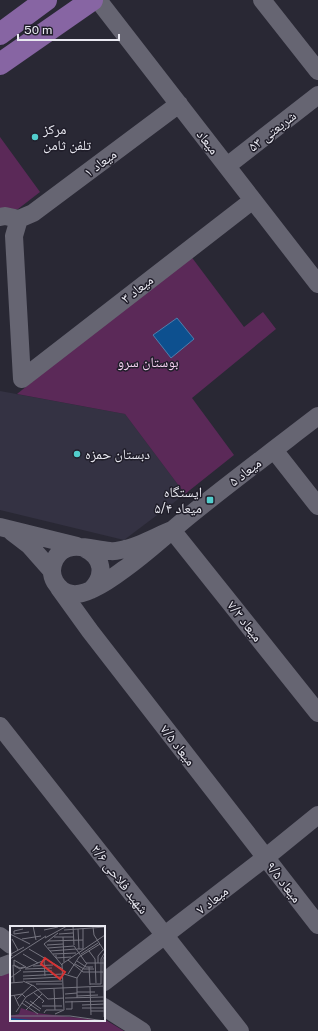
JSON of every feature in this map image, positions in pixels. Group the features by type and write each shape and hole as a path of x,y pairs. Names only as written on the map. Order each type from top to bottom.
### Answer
{"main road":[{"path":"0,34 46,0"},
{"path":"0,64 92,0"}],"street":[{"name":"میعاد","path":"98,0 318,284"},
{"path":"262,0 318,71"},
{"name":"شریعتی ۵۳","path":"227,166 318,96"},
{"name":"میعاد ۱","path":"19,219 33,213 179,104"},
{"name":"میعاد ۳","path":"19,219 14,236 22,379 253,200"},
{"path":"0,217 5,216 19,219"},
{"name":"میعاد ۵","path":"172,530 318,416"},
{"path":"274,450 318,506"},
{"path":"3,527 81,547 112,551 128,549 172,530"},
{"path":"3,527 29,546 54,578 69,594 76,595 87,592 123,570 172,530"},
{"name":"میعاد ۷/۳","path":"172,530 318,713"},
{"path":"54,578 53,563 56,556 62,550 69,547 81,547 91,551 96,557 100,571 96,585 87,592"},
{"name":"میعاد ۷/۵","path":"54,578 90,631 266,858"},
{"name":"میعاد ۷/۵","path":"87,592 85,608 90,631"},
{"name":"شهید فلاحی ۲/۶","path":"0,726 240,1031"},
{"name":"میعاد ۷","path":"105,981 266,858 318,816"},
{"name":"میعاد ۹/۵","path":"266,858 318,925"},
{"path":"0,936 10,944"},
{"path":"0,967 10,963"},
{"path":"105,1008 142,1031"}],"shaded area":[{"name":"دبستان حمزه","path":"0,391 125,414 185,494 124,540 0,510"}],"green space":[{"path":"0,137 40,192 18,209 0,209"},
{"name":"بوستان سرو","path":"190,255 244,327 263,312 276,329 192,398 234,455 185,494 125,414 17,394"},
{"path":"10,968 10,1021 105,1021 105,1020 124,1031 0,1031 0,972"}],"water":[{"path":"177,318 194,339 171,358 153,335"}],"place":[{"name":"مرکز تلفن ثامن","path":"35,137"},
{"name":"دبستان حمزه","path":"77,454"},
{"name":"ایستگاه میعاد ۵/۴","path":"210,500"}]}
